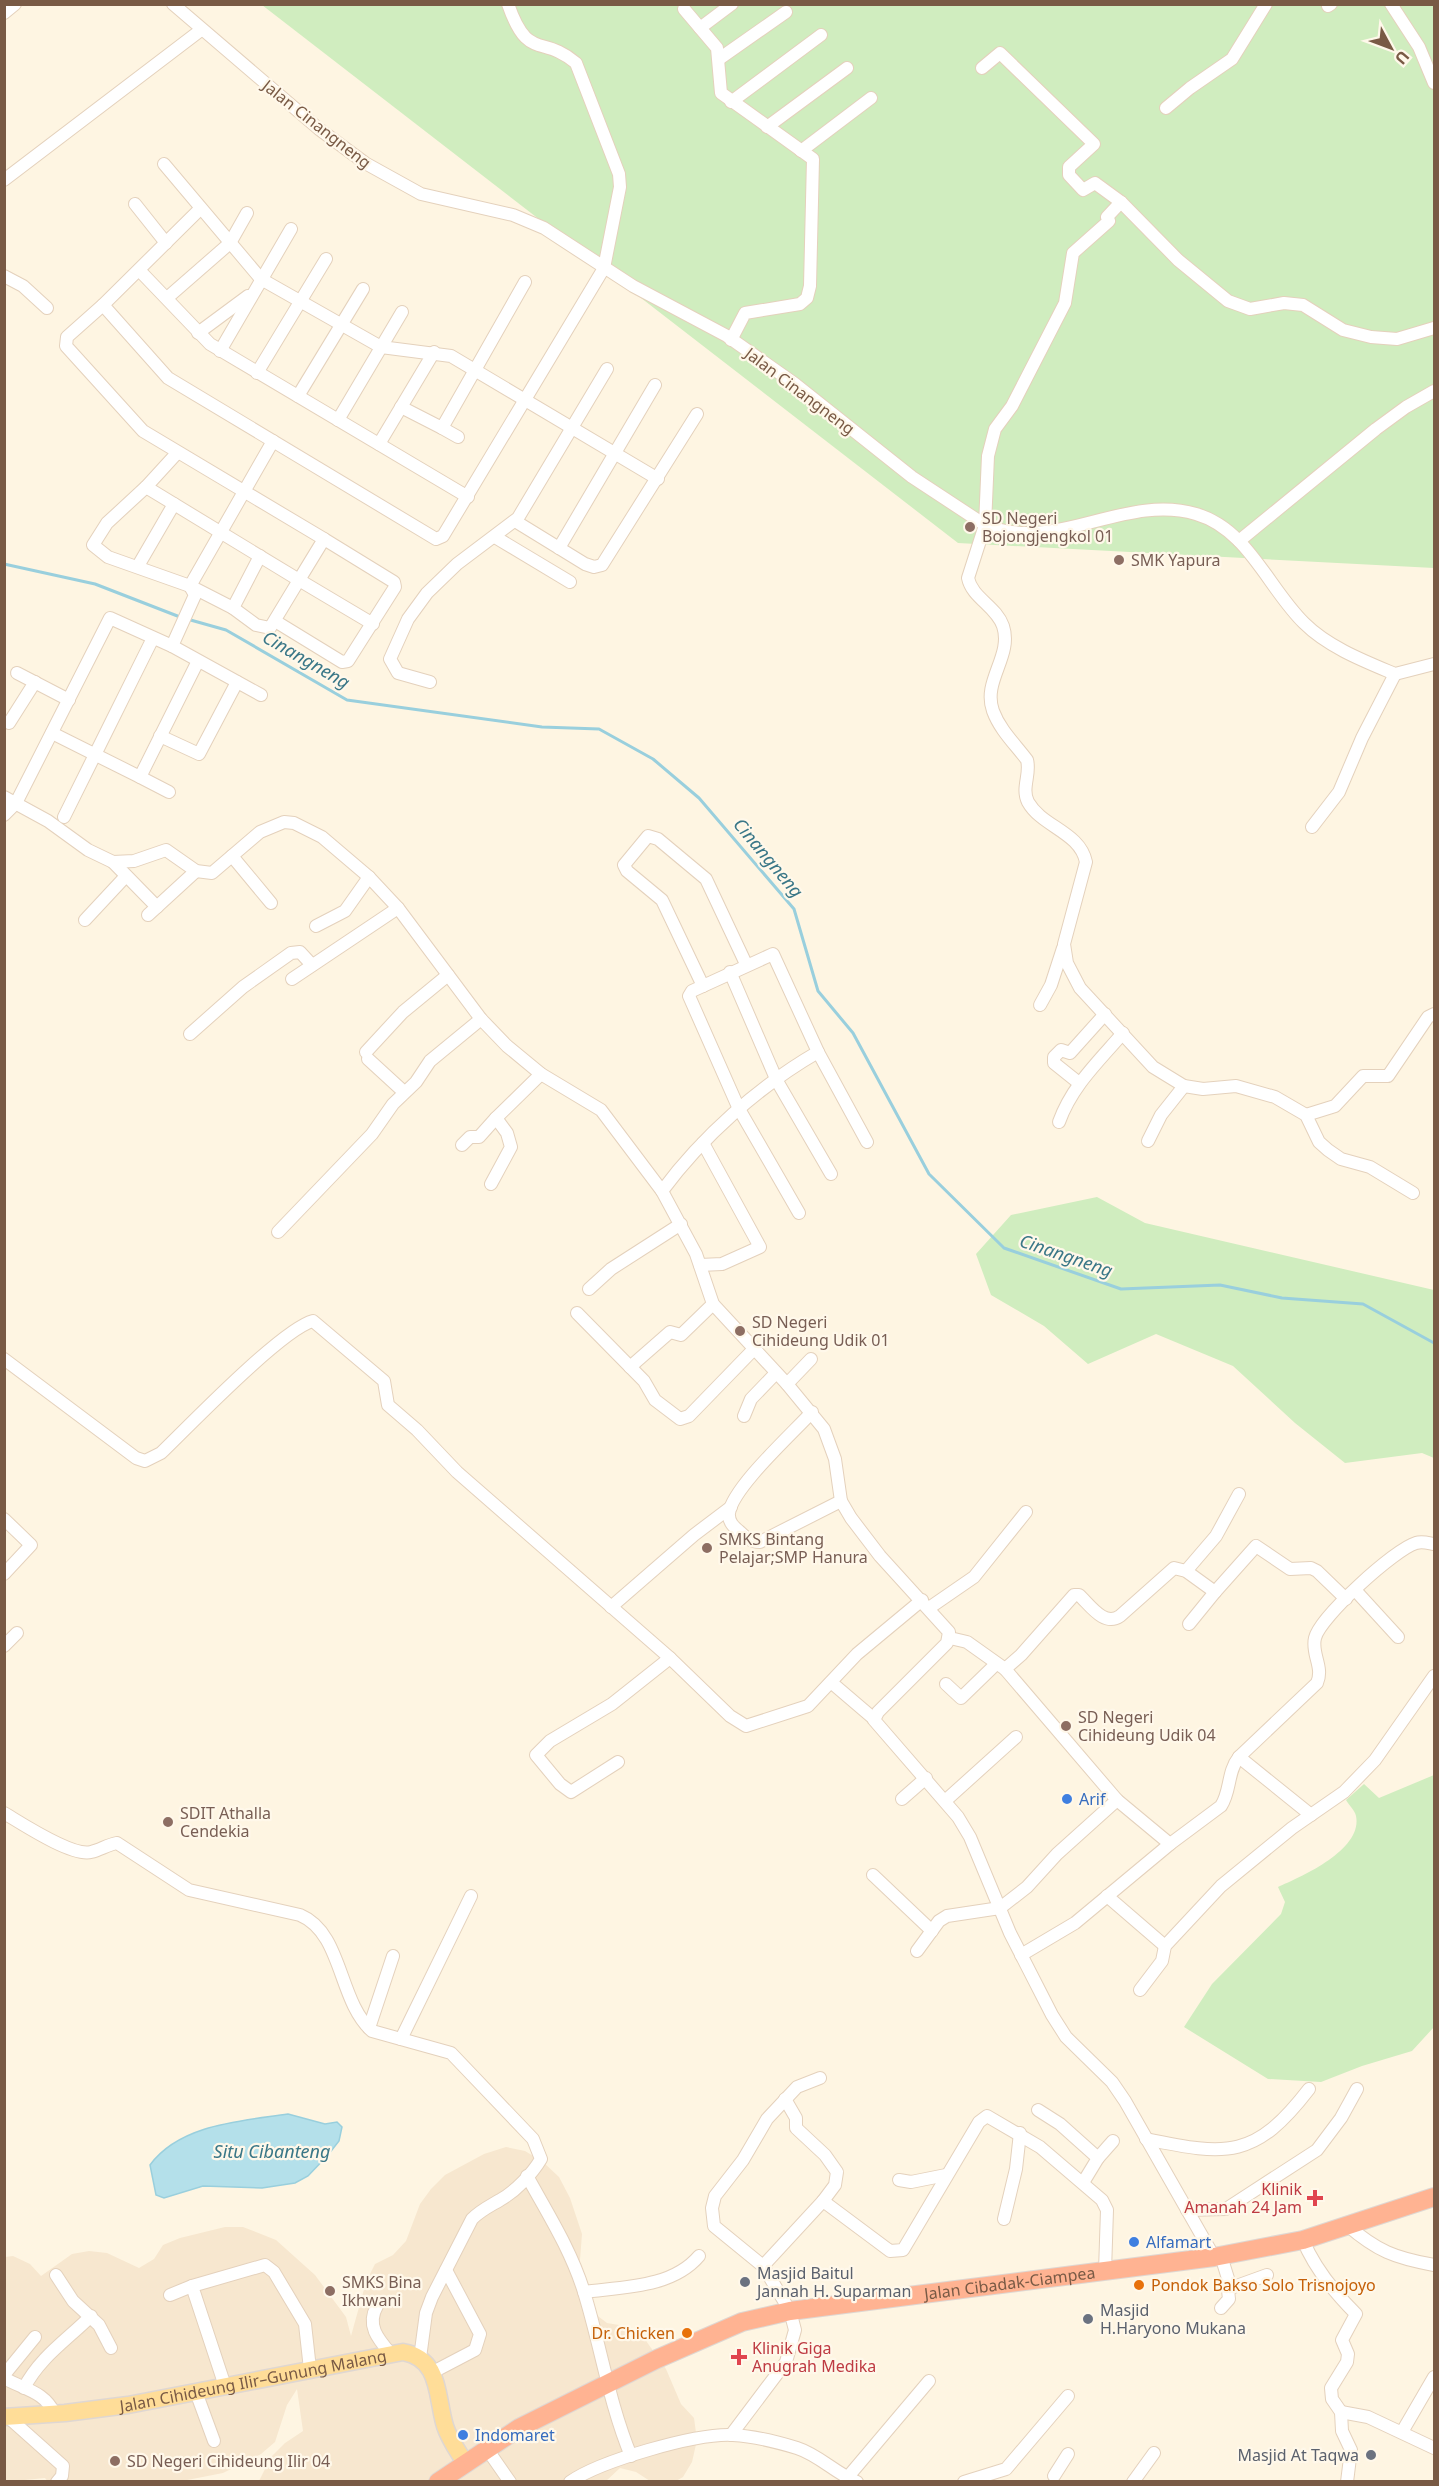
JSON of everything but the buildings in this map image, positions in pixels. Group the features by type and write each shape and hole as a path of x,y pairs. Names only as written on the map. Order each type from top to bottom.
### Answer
{"highway":[{"name":"Jalan Cibadak-Ciampea","path":"438,2481 519,2428 709,2334 742,2322 790,2311 1217,2257 1304,2240 1434,2197"}],"main road":[{"name":"Jalan Cihideung Ilir–Gunung Malang","path":"6,2417 55,2414 128,2405 390,2353 403,2352 420,2358"},
{"path":"420,2358 434,2372 445,2428 465,2463"}],"street":[{"name":"Jalan Cinangneng","path":"173,4 319,129 365,163 402,185 442,199 527,220 544,228 604,268 731,340 795,384 912,477 986,525 998,530 1033,533 1086,524 1139,510 1171,509 1198,514 1216,523 1239,541 1305,624 1345,651 1395,674"},
{"path":"103,305 168,378 436,538 448,531 604,268 620,187 619,174 576,63 568,57 527,41 515,26 508,4"},
{"path":"700,28 732,4"},
{"path":"1167,108 1190,88 1232,59 1266,4"},
{"path":"1391,4 1419,47 1434,83"},
{"path":"684,9 717,48 721,93 813,159 810,286 807,298 800,304 745,314 731,340"},
{"path":"719,59 786,12"},
{"path":"4,180 201,30"},
{"path":"731,102 821,35"},
{"path":"982,68 1000,53 1055,104 1094,144 1069,167 1069,175 1083,190 1095,183 1121,202 1178,260 1228,301 1250,309 1284,303 1303,305 1343,330 1371,337 1397,339 1434,328"},
{"path":"767,127 847,68"},
{"path":"801,151 872,98"},
{"path":"164,164 261,279 381,347 434,352 450,356 658,479"},
{"path":"1040,1005 1051,985 1086,862 1077,843 1031,807 1025,790 1027,760 1006,735 993,711 991,689 1004,653 1003,626 995,612 973,590 968,578 986,525 992,435 1012,406 1065,303 1073,253 1092,234 1107,225 1109,221 1107,217 1121,202"},
{"path":"135,204 166,243"},
{"path":"200,209 103,305 67,337 66,346 134,424 394,582 395,588 348,661 342,662 275,621"},
{"path":"167,298 230,243 247,213"},
{"path":"220,351 251,293 291,229"},
{"path":"257,373 326,259"},
{"path":"139,270 198,333 220,351 468,496"},
{"path":"4,276 23,286 47,308"},
{"path":"442,428 525,282"},
{"path":"298,396 363,289"},
{"path":"198,333 251,293"},
{"path":"338,420 402,312"},
{"path":"379,444 434,352"},
{"path":"430,682 398,673 390,659 408,619 427,593 457,564 515,521 573,429 607,369"},
{"path":"559,548 655,385"},
{"path":"1239,541 1376,429 1406,407 1434,391"},
{"path":"401,407 458,437"},
{"path":"515,521 585,564 594,567 602,565 697,414"},
{"path":"190,586 273,441"},
{"path":"178,452 146,487 107,523 93,545 108,557 190,586 233,608 256,625 270,628 324,539"},
{"path":"146,487 373,624"},
{"path":"138,566 174,504"},
{"path":"495,537 570,582"},
{"path":"233,608 260,556"},
{"path":"172,646 193,603 195,596 190,586"},
{"path":"4,815 16,804 110,618 172,646 261,695"},
{"path":"64,817 153,638"},
{"path":"140,777 198,661"},
{"path":"1312,827 1339,792 1362,738 1395,674 1434,664"},
{"path":"17,673 69,700"},
{"path":"9,723 35,682"},
{"path":"160,736 199,754 237,682"},
{"path":"52,734 169,792"},
{"path":"4,797 48,821 88,850 113,862 152,911 196,871"},
{"path":"113,862 134,861 166,850 175,853 196,871 208,874 216,872 260,832 284,822 294,823 321,837 369,877 398,908 481,1019 507,1046 541,1074 601,1110 662,1191 681,1224 700,1265 713,1304 812,1412 830,1440 841,1502 880,1556 944,1625 950,1638"},
{"path":"703,986 662,900 627,871 624,865 648,836 658,839 705,879 746,964"},
{"path":"232,856 272,903"},
{"path":"85,920 126,876"},
{"path":"316,926 345,910 369,877"},
{"path":"292,979 398,908"},
{"path":"1064,944 1070,972 1080,988 1153,1067 1184,1086 1203,1089 1236,1086 1275,1097 1306,1114 1319,1142 1328,1150 1341,1159 1370,1167 1413,1193"},
{"path":"190,1034 243,987 291,953 300,952 312,965"},
{"path":"799,1213 739,1109 691,1002 692,991 746,964 772,954 777,959 818,1052 867,1142"},
{"path":"730,972 777,1081 831,1174"},
{"path":"404,1092 367,1055 403,1012 448,975"},
{"path":"1079,1083 1054,1063 1054,1057 1061,1050 1070,1053 1105,1014"},
{"path":"1306,1114 1335,1106 1363,1076 1388,1076 1428,1017 1434,1014"},
{"path":"278,1232 372,1134 439,1051 481,1019"},
{"path":"1059,1122 1066,1100 1123,1033"},
{"path":"662,1191 683,1163 739,1109 818,1052"},
{"path":"462,1145 470,1137 479,1137 541,1074"},
{"path":"1148,1141 1161,1114 1184,1086"},
{"path":"491,1184 511,1147 507,1133 496,1118"},
{"path":"700,1265 722,1264 760,1247 703,1143"},
{"path":"589,1288 611,1269 681,1224"},
{"path":"630,1367 670,1332 681,1335 713,1304"},
{"path":"577,1313 644,1381 655,1400 675,1418 685,1419 754,1349"},
{"path":"4,1359 136,1458 145,1461 161,1454 270,1350 304,1323 313,1321 384,1381 387,1401 391,1409 417,1430 457,1472 670,1658 730,1716 746,1726 802,1709 817,1699 857,1654 925,1604 974,1577 1026,1512"},
{"path":"787,1384 811,1359"},
{"path":"744,1416 751,1399 776,1373"},
{"path":"611,1607 694,1535 731,1507 744,1486 812,1412"},
{"path":"1186,1571 1216,1536 1239,1494"},
{"path":"731,1507 730,1523 750,1540 760,1542 841,1502"},
{"path":"4,1519 31,1545 4,1574"},
{"path":"1021,1955 1075,1923 1170,1844 1221,1806 1226,1797 1231,1771 1239,1757 1317,1683 1320,1670 1315,1649 1316,1634 1350,1594 1378,1568 1413,1544 1434,1544"},
{"path":"1189,1624 1256,1546 1290,1569 1311,1568 1317,1571 1350,1594 1398,1637"},
{"path":"946,1684 961,1698 1000,1667 1021,1655 1074,1595 1079,1595 1104,1619 1111,1620 1120,1616 1174,1568 1186,1571 1215,1592"},
{"path":"4,1646 17,1633"},
{"path":"950,1638 968,1642 1000,1667 1117,1800 1170,1844"},
{"path":"873,1718 950,1638"},
{"path":"618,1762 571,1792 560,1784 536,1755 550,1741 612,1704 670,1658"},
{"path":"1140,1990 1162,1961 1165,1946 1221,1886 1344,1792 1375,1760 1434,1676"},
{"path":"832,1683 873,1718 926,1778 970,1837 1021,1955 1066,2037 1112,2082 1217,2257 1231,2288"},
{"path":"945,1802 1016,1737"},
{"path":"1239,1757 1311,1815"},
{"path":"902,1799 926,1778"},
{"path":"916,1951 939,1921 957,1912 981,1912 1000,1908 1028,1887 1057,1854 1117,1800"},
{"path":"4,1814 47,1838 79,1851 89,1853 104,1845 117,1843 177,1885 198,1893 300,1915 312,1920 327,1941 356,2012 369,2028 451,2053 533,2139 541,2159 509,2194 483,2209 472,2219 426,2313 420,2358"},
{"path":"873,1875 932,1931"},
{"path":"401,2039 471,1896"},
{"path":"1107,1896 1165,1946"},
{"path":"369,2028 393,1956"},
{"path":"731,2435 786,2362 795,2330 790,2311 763,2266 714,2226 712,2208 715,2196 743,2160 767,2119 797,2087 820,2078"},
{"path":"1187,2210 1226,2210 1317,2150 1341,2118 1357,2089"},
{"path":"1146,2139 1207,2150 1246,2146 1282,2121 1309,2090"},
{"path":"763,2266 835,2185 837,2172 825,2155 796,2128 796,2118 785,2099"},
{"path":"1038,2110 1060,2124 1098,2158"},
{"path":"823,2200 890,2251 898,2252 906,2246 946,2175 983,2118 987,2116 1020,2133 1084,2181 1106,2206 1105,2271"},
{"path":"1004,2219 1016,2169 1020,2133"},
{"path":"1084,2181 1098,2158 1113,2141"},
{"path":"898,2180 911,2182 946,2175"},
{"path":"527,2176 566,2245 584,2292 616,2419 631,2456"},
{"path":"1347,2225 1366,2242 1394,2258 1434,2265"},
{"path":"1304,2240 1319,2269 1356,2314 1342,2340 1348,2354 1347,2362 1332,2384 1332,2399 1341,2412 1342,2431 1352,2450 1347,2481"},
{"path":"584,2292 669,2278 685,2271 699,2256"},
{"path":"170,2295 192,2286 268,2265 305,2324 310,2369"},
{"path":"434,2372 475,2350 480,2334 446,2270"},
{"path":"56,2275 73,2301 92,2316 99,2325 111,2348"},
{"path":"1221,2308 1229,2299 1228,2290 1267,2275"},
{"path":"192,2286 225,2386"},
{"path":"377,2306 372,2314 374,2331 390,2353"},
{"path":"24,2388 48,2353 70,2337 92,2316"},
{"path":"35,2337 4,2377 46,2399 55,2414"},
{"path":"1402,2432 1434,2377"},
{"path":"570,2481 631,2456 706,2437 731,2435 754,2437 811,2453 852,2480 929,2381"},
{"path":"196,2392 214,2441"},
{"path":"964,2481 1006,2469 1068,2396"},
{"path":"1341,2412 1368,2418 1434,2448"},
{"path":"6,2417 63,2466 62,2476 57,2481"},
{"path":"487,2449 510,2481"},
{"path":"1133,2481 1154,2453"},
{"path":"1054,2476 1068,2454"}],"shaded area":[{"path":"506,2147 525,2151 543,2162 559,2177 570,2198 582,2234 579,2273 590,2310 607,2323 625,2326 644,2338 666,2369 681,2404 694,2418 697,2440 692,2462 683,2477 676,2481 650,2481 636,2472 620,2468 605,2482 259,2481 271,2457 285,2443 303,2431 297,2389 287,2405 275,2442 261,2454 223,2473 177,2482 48,2482 45,2478 5,2482 5,2257 13,2256 30,2264 41,2276 72,2254 89,2251 107,2253 139,2268 154,2259 163,2245 180,2238 225,2227 243,2227 276,2240 315,2275 346,2317 351,2336 366,2282 375,2264 393,2255 406,2241 420,2204 431,2189 445,2175 484,2154"}],"green space":[{"path":"262,5 1434,5 1434,568 958,543"},
{"path":"1097,1197 1145,1223 1434,1290 1434,1458 1422,1453 1345,1463 1295,1423 1233,1366 1156,1334 1088,1364 1044,1326 991,1295 976,1254 1011,1215"},
{"path":"1434,1775 1434,2027 1412,2051 1362,2066 1321,2082 1268,2079 1184,2027 1212,1984 1281,1914 1285,1902 1278,1887 1315,1869 1340,1851 1350,1840 1356,1828 1356,1816 1346,1800 1364,1784 1379,1798"}],"water":[{"name":"Situ Cibanteng","path":"288,2114 325,2124 337,2122 342,2127 339,2141 308,2176 295,2183 262,2188 203,2186 164,2198 156,2195 150,2165 163,2151 178,2141 195,2133 232,2122"}],"waterway":[{"name":"Cinangneng","path":"4,564 95,584 180,617"},
{"name":"Cinangneng","path":"187,619 226,630 347,700 542,727 599,729 653,759 699,798 794,909 818,991 853,1033 929,1174 1004,1248 1121,1289 1220,1285 1282,1298 1363,1304 1434,1343"}],"place":[{"name":"SD Negeri Bojongjengkol 01","path":"970,527"},
{"name":"SMK Yapura","path":"1119,560"},
{"name":"SD Negeri Cihideung Udik 01","path":"740,1331"},
{"name":"SMKS Bintang Pelajar;SMP Hanura","path":"707,1548"},
{"name":"SD Negeri Cihideung Udik 04","path":"1066,1726"},
{"name":"Arif","path":"1067,1799"},
{"name":"SDIT Athalla Cendekia","path":"168,1822"},
{"name":"Klinik Amanah 24 Jam","path":"1315,2198"},
{"name":"Alfamart","path":"1134,2242"},
{"name":"Masjid Baitul Jannah H. Suparman","path":"745,2282"},
{"name":"Pondok Bakso Solo Trisnojoyo","path":"1139,2285"},
{"name":"SMKS Bina Ikhwani","path":"330,2291"},
{"name":"Masjid H.Haryono Mukana","path":"1088,2319"},
{"name":"Dr. Chicken","path":"687,2333"},
{"name":"Klinik Giga Anugrah Medika","path":"739,2357"},
{"name":"Indomaret","path":"463,2435"},
{"name":"Masjid At Taqwa","path":"1371,2455"},
{"name":"SD Negeri Cihideung Ilir 04","path":"115,2461"}]}
